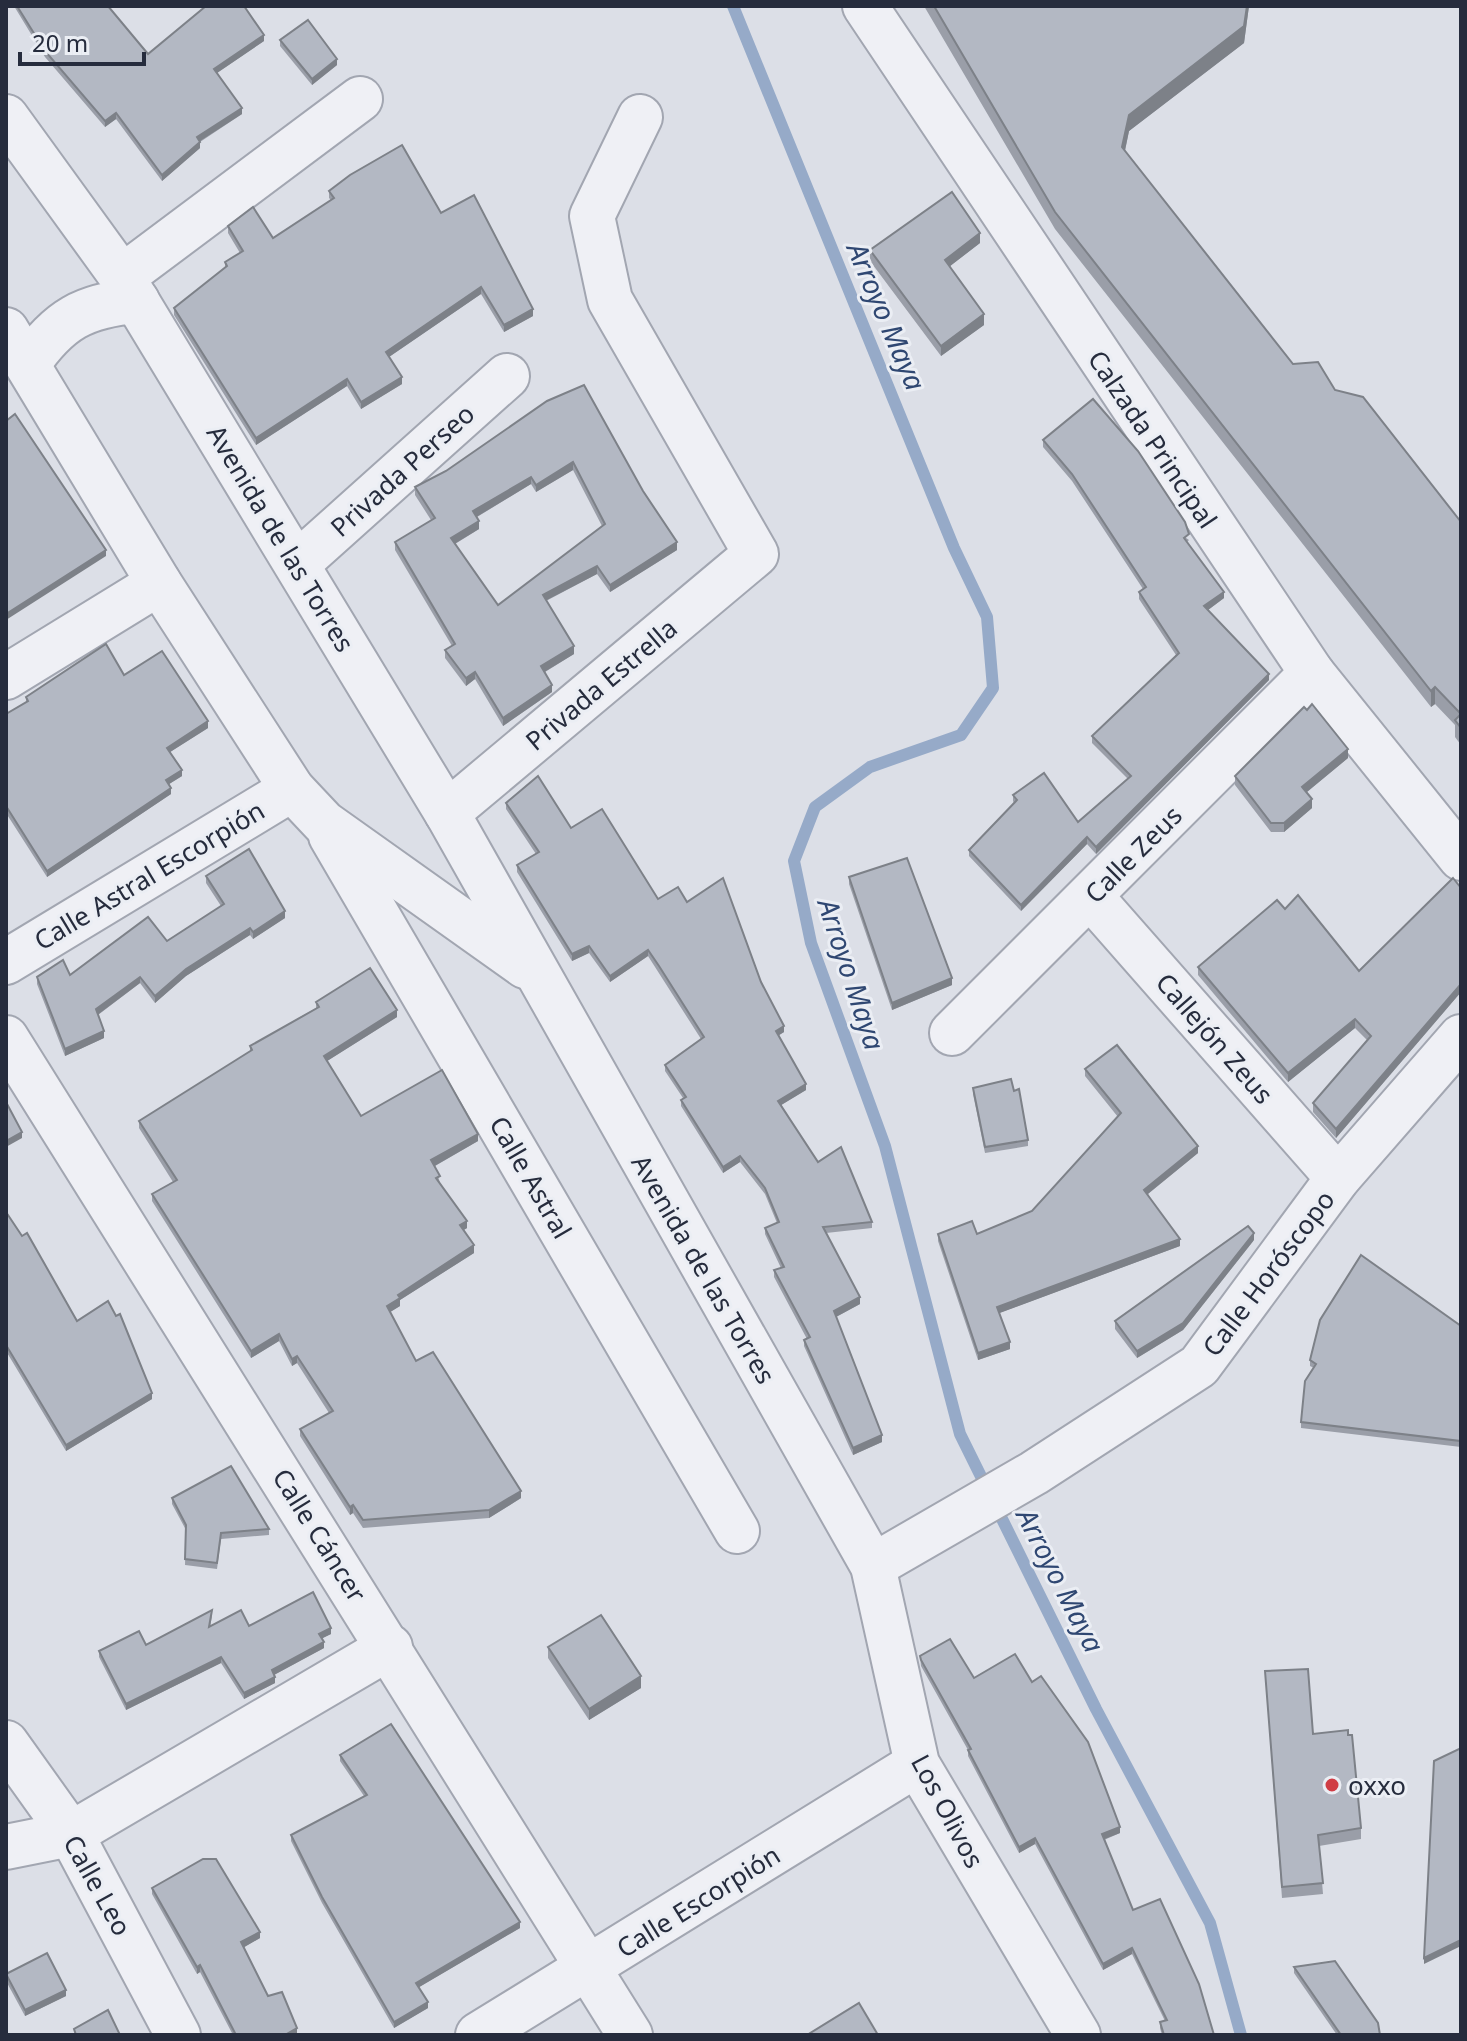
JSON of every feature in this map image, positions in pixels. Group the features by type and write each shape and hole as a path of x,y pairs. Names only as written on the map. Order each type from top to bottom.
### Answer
{"street":[{"name":"Calzada Principal","path":"865,6 1312,673 1461,858"},
{"path":"17,347 44,340 75,315 108,304 130,289 360,99"},
{"name":"Avenida de las Torres","path":"6,117 130,289 447,813 534,972 873,1566"},
{"name":"Privada Estrella","path":"447,813 756,554 610,300 592,216 640,117"},
{"name":"Avenida de las Torres","path":"17,347 159,583 292,789 324,823 534,972"},
{"name":"Privada Perseo","path":"297,564 507,376"},
{"path":"6,677 159,583"},
{"name":"Calle Zeus","path":"952,1033 1312,673"},
{"name":"Calle Astral Escorpión","path":"6,962 292,789"},
{"name":"Calle Astral","path":"324,823 737,1531"},
{"name":"Callejón Zeus","path":"1091,897 1338,1178"},
{"name":"Calle Horóscopo","path":"873,1566 1034,1473 1199,1366 1338,1178 1461,1037"},
{"name":"Calle Cáncer","path":"6,1038 390,1647 630,2035"},
{"name":"Los Olivos","path":"873,1566 917,1764 1078,2035"},
{"path":"6,1847 71,1834 390,1647"},
{"name":"Calle Leo","path":"6,1743 71,1834 178,2035"},
{"name":"Calle Escorpión","path":"478,2035 917,1764"}],"building":[{"path":"17,6 108,6 148,54 206,6 244,6 264,35 214,69 242,108 197,137 200,142 162,175 116,113 105,121 45,51"},
{"path":"934,6 1247,6 1244,26 1129,115 1122,147 1293,364 1318,362 1335,390 1363,397 1461,522 1461,714 1435,687 1431,691 1055,212"},
{"path":"308,20 337,59 312,79 280,40"},
{"path":"402,145 441,213 474,195 533,309 504,325 481,287 386,352 402,377 361,402 347,379 256,438 174,308 227,266 225,262 243,251 228,226 253,207 273,238 334,198 329,191 350,175"},
{"path":"952,192 980,233 945,260 984,314 941,346 870,250"},
{"path":"584,385 643,491 677,542 610,585 597,566 543,595 574,646 541,666 552,685 503,718 475,672 466,678 445,650 455,644 395,542 435,518 415,487 446,471 547,401","holes":["573,462 605,524 498,605 451,538 479,521 473,511 531,477 536,485"]},
{"path":"1093,399 1138,451 1185,522 1189,534 1184,538 1224,592 1204,606 1269,674 1096,847 1087,837 1021,905 969,850 1017,800 1013,795 1044,773 1078,822 1131,776 1092,736 1179,653 1139,592 1146,587 1072,474 1043,440"},
{"path":"15,414 106,550 6,614 6,421"},
{"path":"106,644 124,675 162,651 208,721 167,748 182,770 166,780 171,788 47,871 6,806 6,714 28,701 26,697"},
{"path":"1312,704 1348,749 1302,787 1312,799 1284,823 1271,823 1235,776 1304,707 1307,710"},
{"path":"1461,714 1461,728 1455,720"},
{"path":"538,776 571,828 602,809 658,899 678,887 687,902 723,878 761,982 784,1026 776,1031 806,1084 778,1101 818,1162 841,1147 872,1222 823,1227 860,1297 834,1311 882,1435 853,1448 804,1340 810,1337 774,1270 784,1267 765,1228 779,1222 765,1188 740,1156 723,1167 681,1100 686,1097 665,1065 704,1037 659,966 648,950 610,976 589,946 572,954 517,865 539,852 506,803"},
{"path":"249,849 285,911 253,932 250,928 186,969 155,996 140,977 96,1009 104,1031 65,1049 37,977 63,960 70,975 148,917 167,941 224,904 206,876"},
{"path":"907,858 952,978 892,1003 849,877"},
{"path":"1453,878 1461,888 1461,984 1336,1129 1313,1103 1371,1036 1355,1019 1288,1073 1198,967 1277,900 1285,909 1298,895 1359,971"},
{"path":"370,968 397,1010 324,1056 361,1116 442,1070 478,1134 431,1160 440,1176 436,1178 467,1221 460,1225 474,1245 398,1295 400,1298 387,1306 416,1361 433,1352 521,1491 489,1510 363,1520 353,1505 350,1507 300,1429 333,1411 297,1356 292,1359 279,1334 251,1351 152,1194 177,1180 139,1121 252,1050 250,1046 319,1007 316,1002"},
{"path":"1117,1045 1198,1146 1144,1190 1180,1239 997,1307 1010,1342 978,1353 938,1234 972,1221 977,1234 1032,1211 1121,1113 1085,1069"},
{"path":"1011,1079 1014,1091 1019,1089 1028,1140 985,1147 973,1088"},
{"path":"6,1102 22,1132 6,1141"},
{"path":"6,1212 22,1236 27,1233 77,1321 108,1301 116,1316 120,1314 152,1393 66,1445 6,1345"},
{"path":"1248,1226 1254,1233 1183,1323 1137,1351 1115,1321"},
{"path":"1361,1255 1461,1326 1461,1441 1301,1422 1305,1381 1316,1364 1310,1360 1320,1320"},
{"path":"231,1466 269,1529 221,1533 217,1563 185,1559 186,1525 172,1498"},
{"path":"313,1592 331,1628 319,1634 324,1642 272,1670 275,1677 244,1693 221,1657 126,1704 99,1651 139,1631 146,1645 212,1610 209,1627 241,1610 249,1626"},
{"path":"601,1615 641,1676 589,1709 548,1647"},
{"path":"950,1639 974,1678 1015,1654 1032,1682 1041,1676 1088,1742 1120,1827 1102,1834 1133,1910 1160,1899 1199,1984 1214,2035 1164,2035 1160,2022 1167,2020 1132,1948 1103,1964 1035,1838 1019,1847 968,1750 971,1749 921,1660 920,1656"},
{"path":"1308,1669 1313,1734 1348,1730 1348,1735 1352,1735 1361,1828 1318,1835 1323,1883 1282,1887 1265,1671"},
{"path":"391,1724 520,1922 416,1983 428,2002 394,2022 322,1897 291,1835 367,1795 340,1755"},
{"path":"1461,1748 1461,1940 1424,1958 1434,1761"},
{"path":"203,1859 216,1859 260,1932 241,1942 268,1996 282,1992 297,2028 285,2035 236,2035 200,1965 197,1967 152,1888"},
{"path":"47,1953 66,1990 25,2010 6,1974"},
{"path":"1335,1961 1378,2023 1380,2035 1341,2035 1294,1967"},
{"path":"859,2003 878,2035 807,2035"},
{"path":"108,2010 120,2035 76,2035 74,2029"}],"waterway":[{"name":"Arroyo Maya","path":"733,6 954,548 987,617 993,688 961,735 870,767 815,807 794,861 811,943 885,1146 960,1434 1096,1709 1210,1923 1241,2035"}],"place":[{"name":"oxxo","path":"1332,1785"}]}
